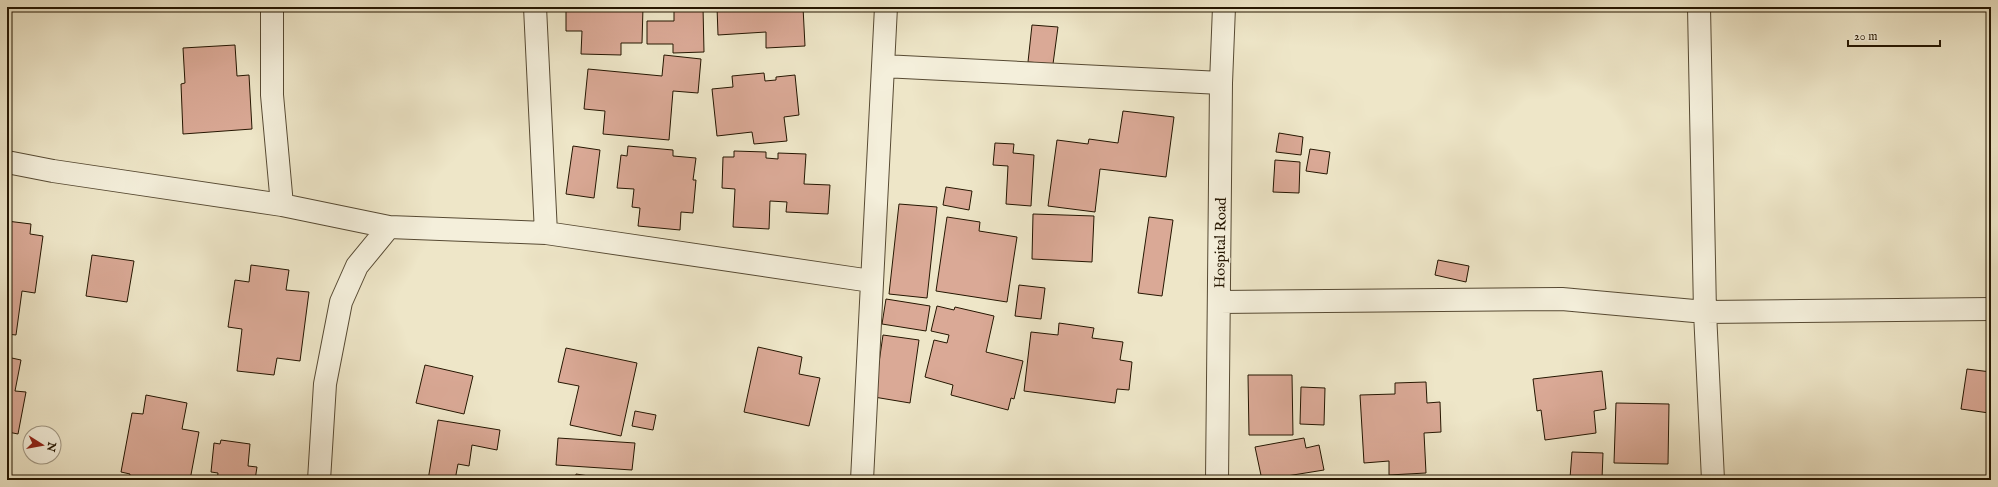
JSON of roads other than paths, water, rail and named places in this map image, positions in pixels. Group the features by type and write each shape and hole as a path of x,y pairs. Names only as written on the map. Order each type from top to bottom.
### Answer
{"street":[{"path":"272,7 272,95 282,205"},
{"path":"534,7 546,233"},
{"path":"862,480 886,7"},
{"name":"Hospital Road","path":"1217,480 1221,83 1224,7"},
{"path":"1699,7 1705,312 1713,480"},
{"path":"883,66 1221,83"},
{"path":"7,162 53,171 282,205 389,227 546,233 871,281"},
{"path":"319,480 325,384 341,302 357,266 389,227"},
{"path":"1219,302 1562,299 1705,312 1991,309"}]}
